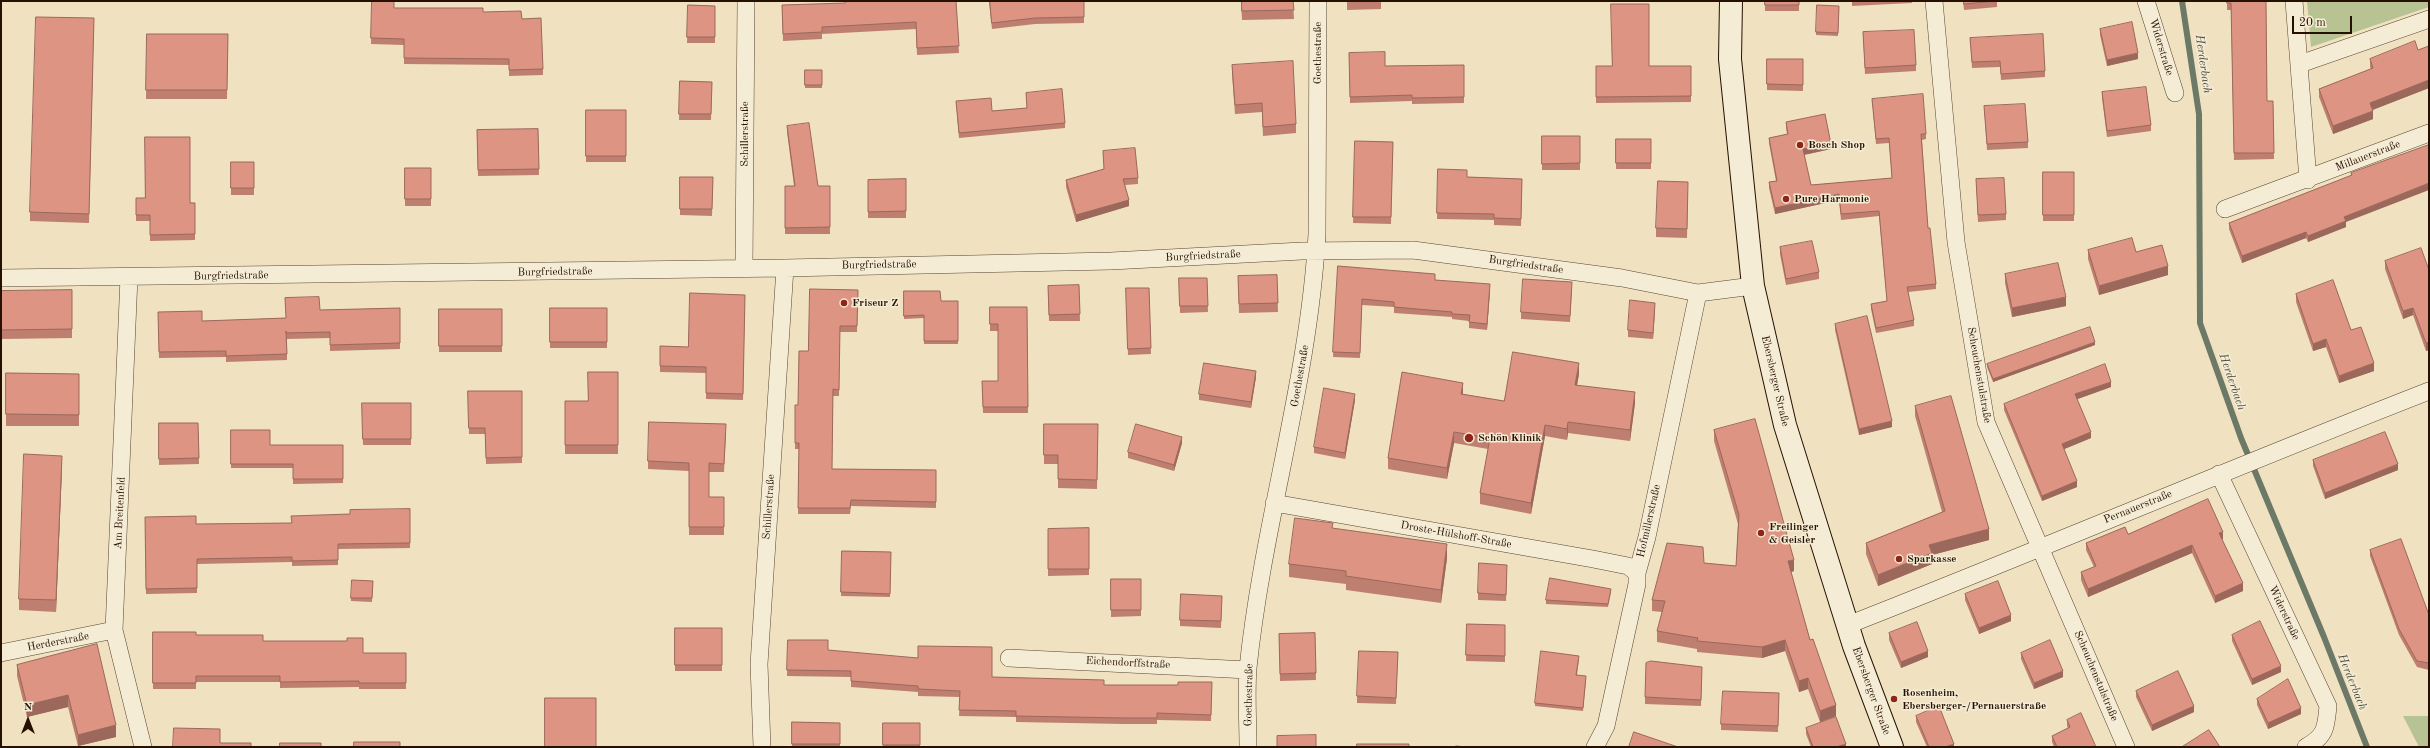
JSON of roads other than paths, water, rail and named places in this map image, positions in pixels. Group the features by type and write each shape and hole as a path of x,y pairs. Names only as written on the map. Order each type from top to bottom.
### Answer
{"street":[{"name":"Schillerstraße","path":"744,267 746,1"},
{"name":"Goethestraße","path":"1248,747 1248,670 1260,573 1301,376 1311,307 1316,250 1318,1"},
{"name":"Ebersberger Straße","path":"1731,1 1730,59 1753,286 1784,425 1848,625 1892,747"},
{"name":"Scheuchenstulstraße","path":"1934,1 1956,242 1986,422 2126,747"},
{"name":"Widerstraße","path":"2146,1 2175,93"},
{"path":"2294,1 2308,180"},
{"path":"2300,64 2429,19"},
{"name":"Millauerstraße","path":"2225,208 2308,180 2429,133"},
{"name":"Burgfriedstraße","path":"1,278 521,273 744,267 785,268 1111,261 1316,250 1413,250 1622,278 1698,293 1753,286"},
{"name":"Schillerstraße","path":"762,747 759,664 785,268"},
{"name":"Am Breitenfeld","path":"129,277 114,630 143,747"},
{"name":"Hofmillerstraße","path":"1595,747 1606,726 1637,584 1637,572 1647,538 1698,293"},
{"name":"Pernauerstraße","path":"1848,625 2225,471 2429,391"},
{"name":"Widerstraße","path":"2225,471 2328,706 2326,726 2319,740 2306,747"},
{"name":"Droste-Hülshoff-Straße","path":"1274,504 1594,559 1628,566 1637,572"},
{"name":"Herderstraße","path":"1,653 114,630"},
{"name":"Eichendorffstraße","path":"1009,658 1248,670"}],"waterway":[{"name":"Herderbach","path":"2182,1 2199,114 2200,323 2241,438 2324,637 2367,747"}],"place":[{"name":"Bosch Shop","path":"1800,145"},
{"name":"Pure Harmonie","path":"1786,199"},
{"name":"Friseur Z","path":"844,303"},
{"name":"Schön Klinik","path":"1469,438"},
{"name":"Freilinger & Geisler","path":"1761,533"},
{"name":"Sparkasse","path":"1899,559"},
{"name":"Rosenheim, Ebersberger-/Pernauerstraße","path":"1894,699"}]}
